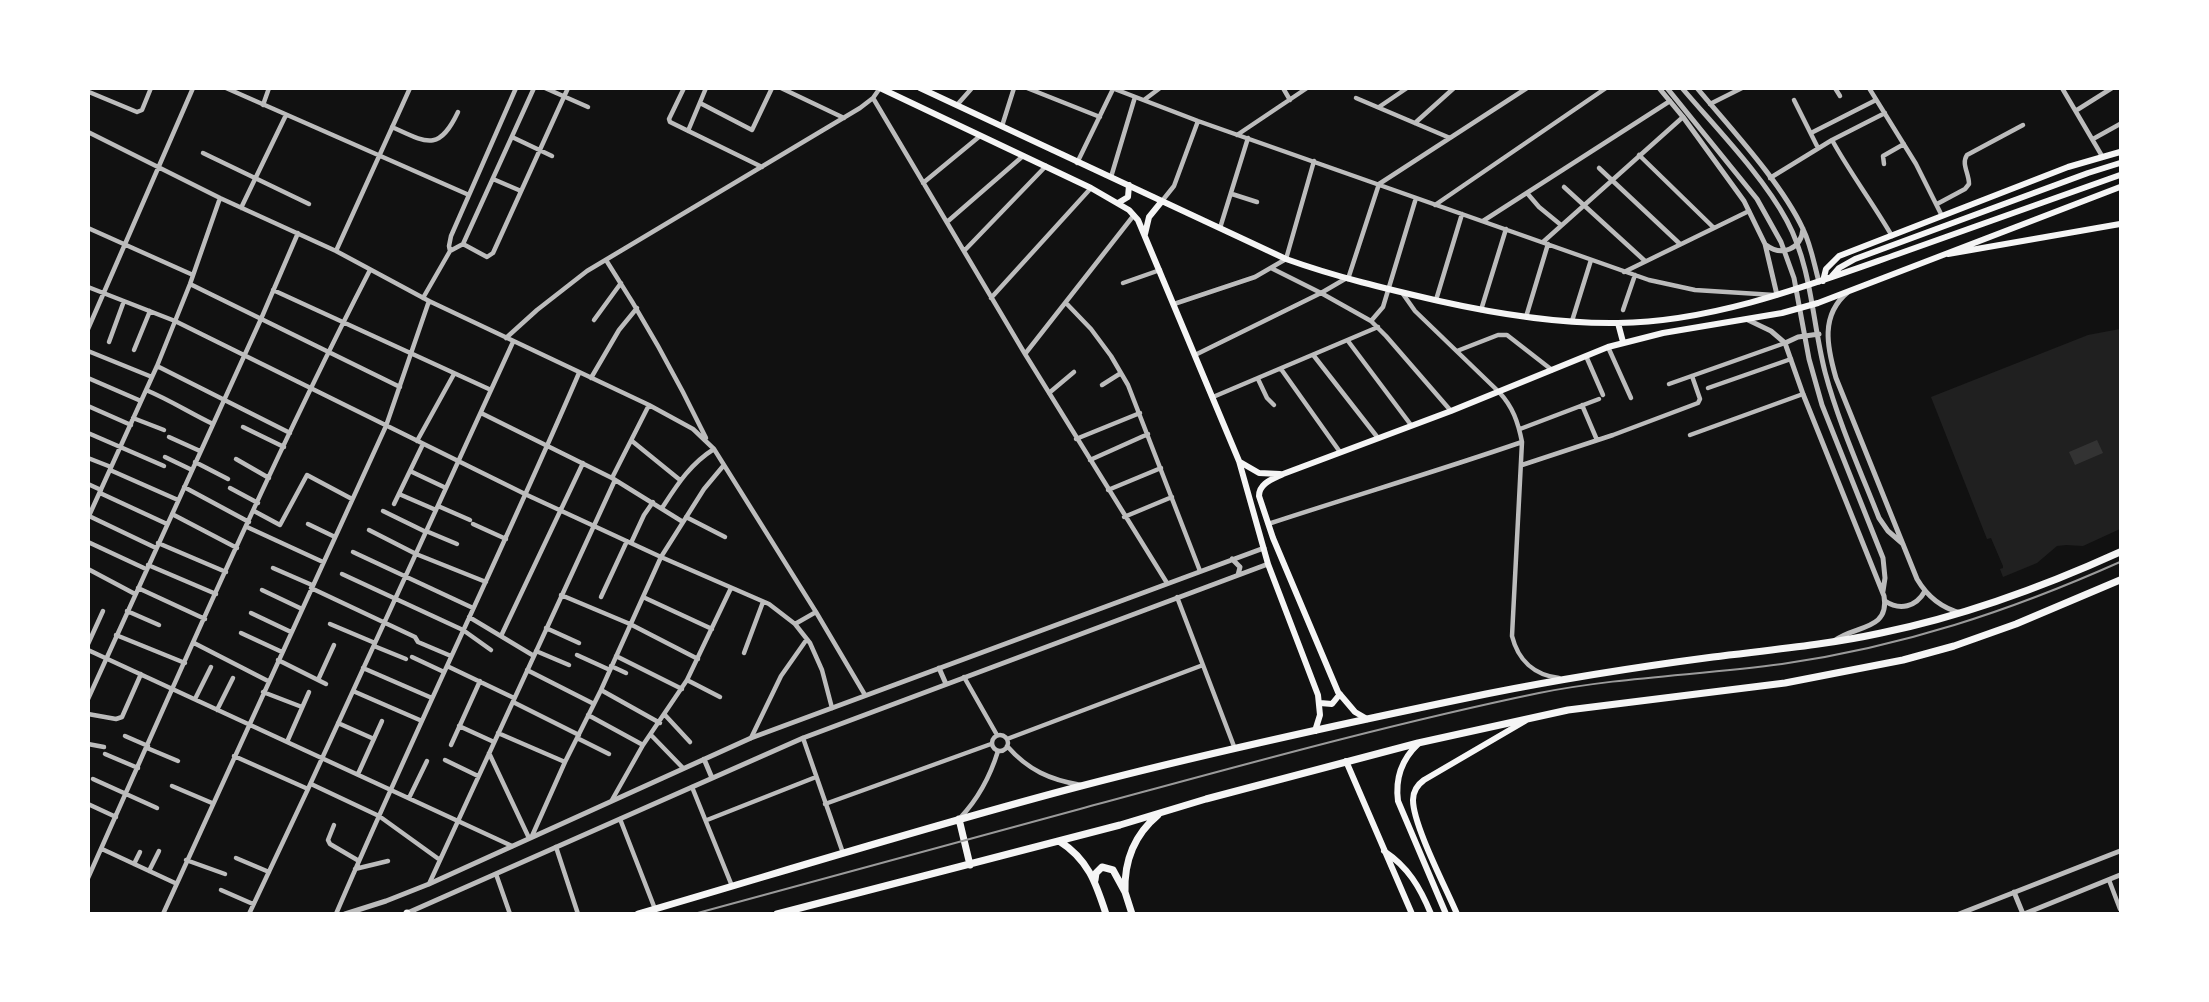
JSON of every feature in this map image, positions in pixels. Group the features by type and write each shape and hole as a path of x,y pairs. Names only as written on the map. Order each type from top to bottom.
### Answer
{"main road":[{"path":"880,88 1092,188 1134,215 1145,234 1239,461 1269,564 1320,703 1320,715 1315,731"},
{"path":"920,88 1286,259 1389,291 1481,310 1572,321 1618,323 1699,313 1777,295 2121,175"},
{"path":"1821,281 1826,268 1835,258 2068,167 2121,152"},
{"path":"1831,278 1839,268 1855,259 2121,163"},
{"path":"1118,203 1128,197 1128,185"},
{"path":"1370,719 1355,712 1340,694 1268,524 1259,496 1262,486 1284,474 1499,392 1608,347 1663,333 1800,308 2121,187"},
{"path":"1145,234 1149,217 1162,201"},
{"path":"1938,255 1992,248 2121,224"},
{"path":"1618,323 1623,342"},
{"path":"1239,461 1259,473 1284,474"},
{"path":"638,914 959,819 1235,749 1564,679 1831,642 1911,627 1962,613 2052,582 2121,552"},
{"path":"777,914 1059,841 1206,799 1418,743 1568,710 1815,678 1903,660 1954,646 2016,624 2121,580"},
{"path":"1320,703 1332,704 1340,694"},
{"path":"1457,914 1418,821 1413,796 1419,784 1526,720"},
{"path":"1418,743 1407,756 1398,778 1398,801 1446,914"},
{"path":"1346,761 1412,914"},
{"path":"1125,892 1125,870 1132,848 1144,829 1161,813"},
{"path":"959,819 970,864"},
{"path":"1408,825 1418,821"},
{"path":"1059,841 1084,862 1095,880 1106,914"},
{"path":"1384,851 1406,869 1416,881 1431,914"},
{"path":"1095,880 1098,869 1110,868 1116,873 1132,914"}],"street":[{"path":"90,92 136,112 142,110 152,88"},
{"path":"88,328 193,88"},
{"path":"226,88 469,195"},
{"path":"262,105 270,88"},
{"path":"336,251 410,88"},
{"path":"450,251 449,240 516,88"},
{"path":"423,298 450,251 463,244 534,88"},
{"path":"545,88 588,107"},
{"path":"463,244 487,257 491,256 568,88"},
{"path":"684,88 669,120 762,167"},
{"path":"688,131 706,88"},
{"path":"700,104 752,130 772,88"},
{"path":"781,88 844,118"},
{"path":"506,338 569,283 844,118 873,98 880,88"},
{"path":"957,105 972,88"},
{"path":"1002,126 1014,88"},
{"path":"1027,88 1100,117"},
{"path":"1126,94 1132,88"},
{"path":"1111,177 1140,99 1160,88"},
{"path":"1283,88 1290,100"},
{"path":"1237,135 1307,88"},
{"path":"1378,107 1407,88"},
{"path":"1415,123 1454,88"},
{"path":"1196,356 1347,279 1379,184 1527,88"},
{"path":"1435,205 1606,88"},
{"path":"1077,163 1112,89 1624,272 1695,290 1777,295 1765,244 1749,211 1683,117 1659,88"},
{"path":"1667,88 1752,192 1773,225 1790,266 1812,370 1828,422 1883,558 1885,578 1882,591"},
{"path":"1682,88 1764,185 1787,221 1801,256 1824,369 1835,404 1879,518 1888,531 1903,544"},
{"path":"1697,88 1770,178 1803,228 1821,281"},
{"path":"1710,104 1742,88"},
{"path":"1835,88 1840,96"},
{"path":"2062,88 2102,156"},
{"path":"2077,110 2112,88"},
{"path":"1870,89 1904,144 1938,204 1942,216"},
{"path":"873,98 1048,393 1167,583"},
{"path":"1356,98 1450,138"},
{"path":"1794,100 1818,148"},
{"path":"1811,133 1876,100"},
{"path":"1483,221 1670,101"},
{"path":"392,128 423,141 436,140 447,133 458,112"},
{"path":"1770,178 1832,140 1885,113"},
{"path":"241,208 286,115"},
{"path":"1526,317 1545,243 1584,204 1683,117"},
{"path":"1162,201 1174,186 1198,121"},
{"path":"2093,139 2121,124"},
{"path":"1938,204 1965,189 1969,184 1964,164 1968,154 2023,125"},
{"path":"88,132 220,198 336,251 429,301 649,405 693,429 714,449 865,695"},
{"path":"923,183 980,136"},
{"path":"512,137 552,156"},
{"path":"1220,228 1248,138"},
{"path":"1832,140 1876,207 1892,236"},
{"path":"1884,164 1883,156 1904,144"},
{"path":"203,153 309,204"},
{"path":"1639,155 1714,228"},
{"path":"947,222 1023,156"},
{"path":"1174,304 1247,280 1286,259 1314,161"},
{"path":"964,251 1046,166"},
{"path":"1599,168 1680,244"},
{"path":"493,178 521,191"},
{"path":"991,298 1092,188"},
{"path":"1564,188 1645,261"},
{"path":"1527,193 1539,207 1562,225"},
{"path":"1232,194 1257,202"},
{"path":"220,198 176,321 89,515 226,572"},
{"path":"1371,321 1383,307 1389,291 1416,198"},
{"path":"1624,272 1749,211"},
{"path":"1436,300 1462,214"},
{"path":"1025,354 1134,215"},
{"path":"88,228 193,275"},
{"path":"1765,244 1779,251 1790,249 1798,243 1803,228"},
{"path":"1481,310 1506,229"},
{"path":"88,699 90,690 261,319 298,233"},
{"path":"606,260 675,374 708,443"},
{"path":"1572,321 1591,260"},
{"path":"1271,268 1371,321 1450,411"},
{"path":"89,875 269,478 328,352 370,270"},
{"path":"1123,283 1160,270"},
{"path":"1623,310 1635,275"},
{"path":"594,320 621,283"},
{"path":"190,284 400,387"},
{"path":"88,287 176,321 527,495 763,602 786,615 807,639 822,670 832,708"},
{"path":"1852,289 1834,308 1828,322 1826,335 1836,378 1917,579 1925,591 1944,606 1962,613"},
{"path":"273,290 491,390"},
{"path":"1403,294 1415,311 1499,392 1511,408 1520,429 1522,465 1512,636 1527,664 1548,677 1564,679"},
{"path":"109,342 124,301"},
{"path":"163,914 175,883 386,426 429,301"},
{"path":"1066,303 1091,329 1121,373 1140,412 1200,571"},
{"path":"591,378 619,330 637,308"},
{"path":"134,350 150,311"},
{"path":"1746,319 1771,331 1785,343 1885,601 1883,614 1877,622 1831,642"},
{"path":"1213,398 1378,327"},
{"path":"1457,351 1498,335 1511,337 1552,370"},
{"path":"1669,384 1805,335 1826,335"},
{"path":"1348,341 1411,425"},
{"path":"249,914 513,342"},
{"path":"1608,347 1631,398"},
{"path":"88,351 152,377"},
{"path":"1314,356 1378,438"},
{"path":"1520,429 1601,397 1586,356"},
{"path":"1708,388 1791,359"},
{"path":"157,366 290,433"},
{"path":"1281,369 1341,452"},
{"path":"1048,393 1074,372"},
{"path":"336,914 445,669 527,495 579,373"},
{"path":"1102,385 1121,373"},
{"path":"417,441 454,374"},
{"path":"1522,465 1597,441 1696,404 1700,399 1692,376"},
{"path":"88,378 141,401"},
{"path":"1258,379 1267,398 1274,405"},
{"path":"146,390 178,404 182,409 213,424"},
{"path":"1690,435 1803,394"},
{"path":"429,884 613,479 649,405"},
{"path":"1582,405 1597,441"},
{"path":"88,406 130,425"},
{"path":"1076,439 1140,412"},
{"path":"481,413 583,463 662,508 725,537"},
{"path":"134,418 164,430"},
{"path":"243,427 284,447"},
{"path":"88,433 164,465"},
{"path":"1090,460 1148,434"},
{"path":"169,436 200,451"},
{"path":"632,441 681,480"},
{"path":"1268,524 1353,495 1419,478 1522,442"},
{"path":"394,504 423,444"},
{"path":"662,508 699,459 714,449"},
{"path":"165,457 192,470"},
{"path":"88,458 178,500"},
{"path":"236,459 269,478"},
{"path":"195,462 228,479"},
{"path":"501,636 583,463"},
{"path":"531,837 661,557 684,519 724,465"},
{"path":"1108,490 1161,468"},
{"path":"410,471 446,488"},
{"path":"254,511 280,525 307,475 352,499"},
{"path":"88,484 167,524"},
{"path":"184,487 248,525 323,562"},
{"path":"230,488 258,503"},
{"path":"399,494 471,522 506,539"},
{"path":"1124,517 1172,497"},
{"path":"601,597 629,542 653,502"},
{"path":"383,512 457,544"},
{"path":"172,514 237,548"},
{"path":"309,524 335,537"},
{"path":"369,530 416,554 486,582"},
{"path":"88,542 216,594"},
{"path":"345,914 429,884 751,738 1264,548"},
{"path":"353,552 473,608"},
{"path":"1232,559 1239,564 1238,575"},
{"path":"406,913 803,738 1269,564"},
{"path":"273,568 415,637 418,642 451,656"},
{"path":"88,569 135,594"},
{"path":"342,574 463,630 491,651"},
{"path":"138,588 205,619"},
{"path":"612,800 644,745 682,689 731,588"},
{"path":"262,590 302,609"},
{"path":"1885,601 1898,606 1907,606 1920,599 1925,591"},
{"path":"561,595 630,624 698,659"},
{"path":"643,597 712,628"},
{"path":"1178,597 1235,749"},
{"path":"744,653 763,602"},
{"path":"88,644 103,611"},
{"path":"127,611 159,625"},
{"path":"795,624 816,612"},
{"path":"251,613 291,632"},
{"path":"469,617 535,653 569,665"},
{"path":"330,624 409,658 480,681 609,754"},
{"path":"546,628 579,643"},
{"path":"241,633 282,652"},
{"path":"116,635 185,663"},
{"path":"751,738 775,686 807,639"},
{"path":"194,643 268,681"},
{"path":"318,680 334,645"},
{"path":"88,650 513,846"},
{"path":"577,655 626,673"},
{"path":"616,656 682,689"},
{"path":"278,660 326,684"},
{"path":"1007,739 1203,665"},
{"path":"195,699 211,667"},
{"path":"363,668 432,698"},
{"path":"939,668 946,684"},
{"path":"527,670 594,704"},
{"path":"88,714 118,719 123,716 141,674"},
{"path":"964,677 997,735"},
{"path":"218,710 233,678"},
{"path":"687,680 720,697"},
{"path":"451,745 480,681"},
{"path":"601,690 660,723"},
{"path":"353,691 422,721"},
{"path":"263,692 302,708"},
{"path":"287,742 309,692"},
{"path":"588,715 644,745"},
{"path":"666,715 690,742"},
{"path":"358,774 382,721"},
{"path":"338,723 374,739"},
{"path":"459,726 494,742"},
{"path":"498,733 565,762"},
{"path":"651,735 683,768"},
{"path":"991,744 993,738 1003,735 1007,739 1007,746 1002,751 998,751"},
{"path":"125,736 178,761"},
{"path":"803,738 843,853"},
{"path":"88,744 104,747"},
{"path":"991,744 998,751"},
{"path":"825,804 991,744"},
{"path":"1007,746 1028,767 1041,774 1054,780 1083,786"},
{"path":"959,819 984,788 998,751"},
{"path":"489,753 531,837"},
{"path":"105,754 138,768"},
{"path":"234,756 379,816 440,860"},
{"path":"704,759 712,778"},
{"path":"445,760 478,776"},
{"path":"409,798 427,761"},
{"path":"706,820 816,777"},
{"path":"93,779 157,808"},
{"path":"172,786 212,803"},
{"path":"693,787 732,886"},
{"path":"88,804 116,817"},
{"path":"620,819 655,909"},
{"path":"334,825 328,840 330,844 359,861"},
{"path":"556,847 578,914"},
{"path":"102,849 175,883"},
{"path":"149,871 159,851"},
{"path":"1959,914 2121,851"},
{"path":"134,864 140,852"},
{"path":"236,858 269,872"},
{"path":"186,860 225,874"},
{"path":"355,869 388,861"},
{"path":"496,874 510,914"},
{"path":"2014,892 2024,914 2121,875"},
{"path":"2109,880 2121,909"},
{"path":"221,890 253,904"}],"shaded area":[{"path":"2120,329 2120,529 2083,546 2057,546 2037,563 2003,577 2000,569 2003,566 1991,538 1987,539 1931,397 2088,335"},
{"path":"2097,440 2103,453 2075,465 2069,452"}],"railway":[{"path":"694,914 1251,763 1481,705 1569,688 1782,664 1870,648 1996,611 2120,562"}]}
